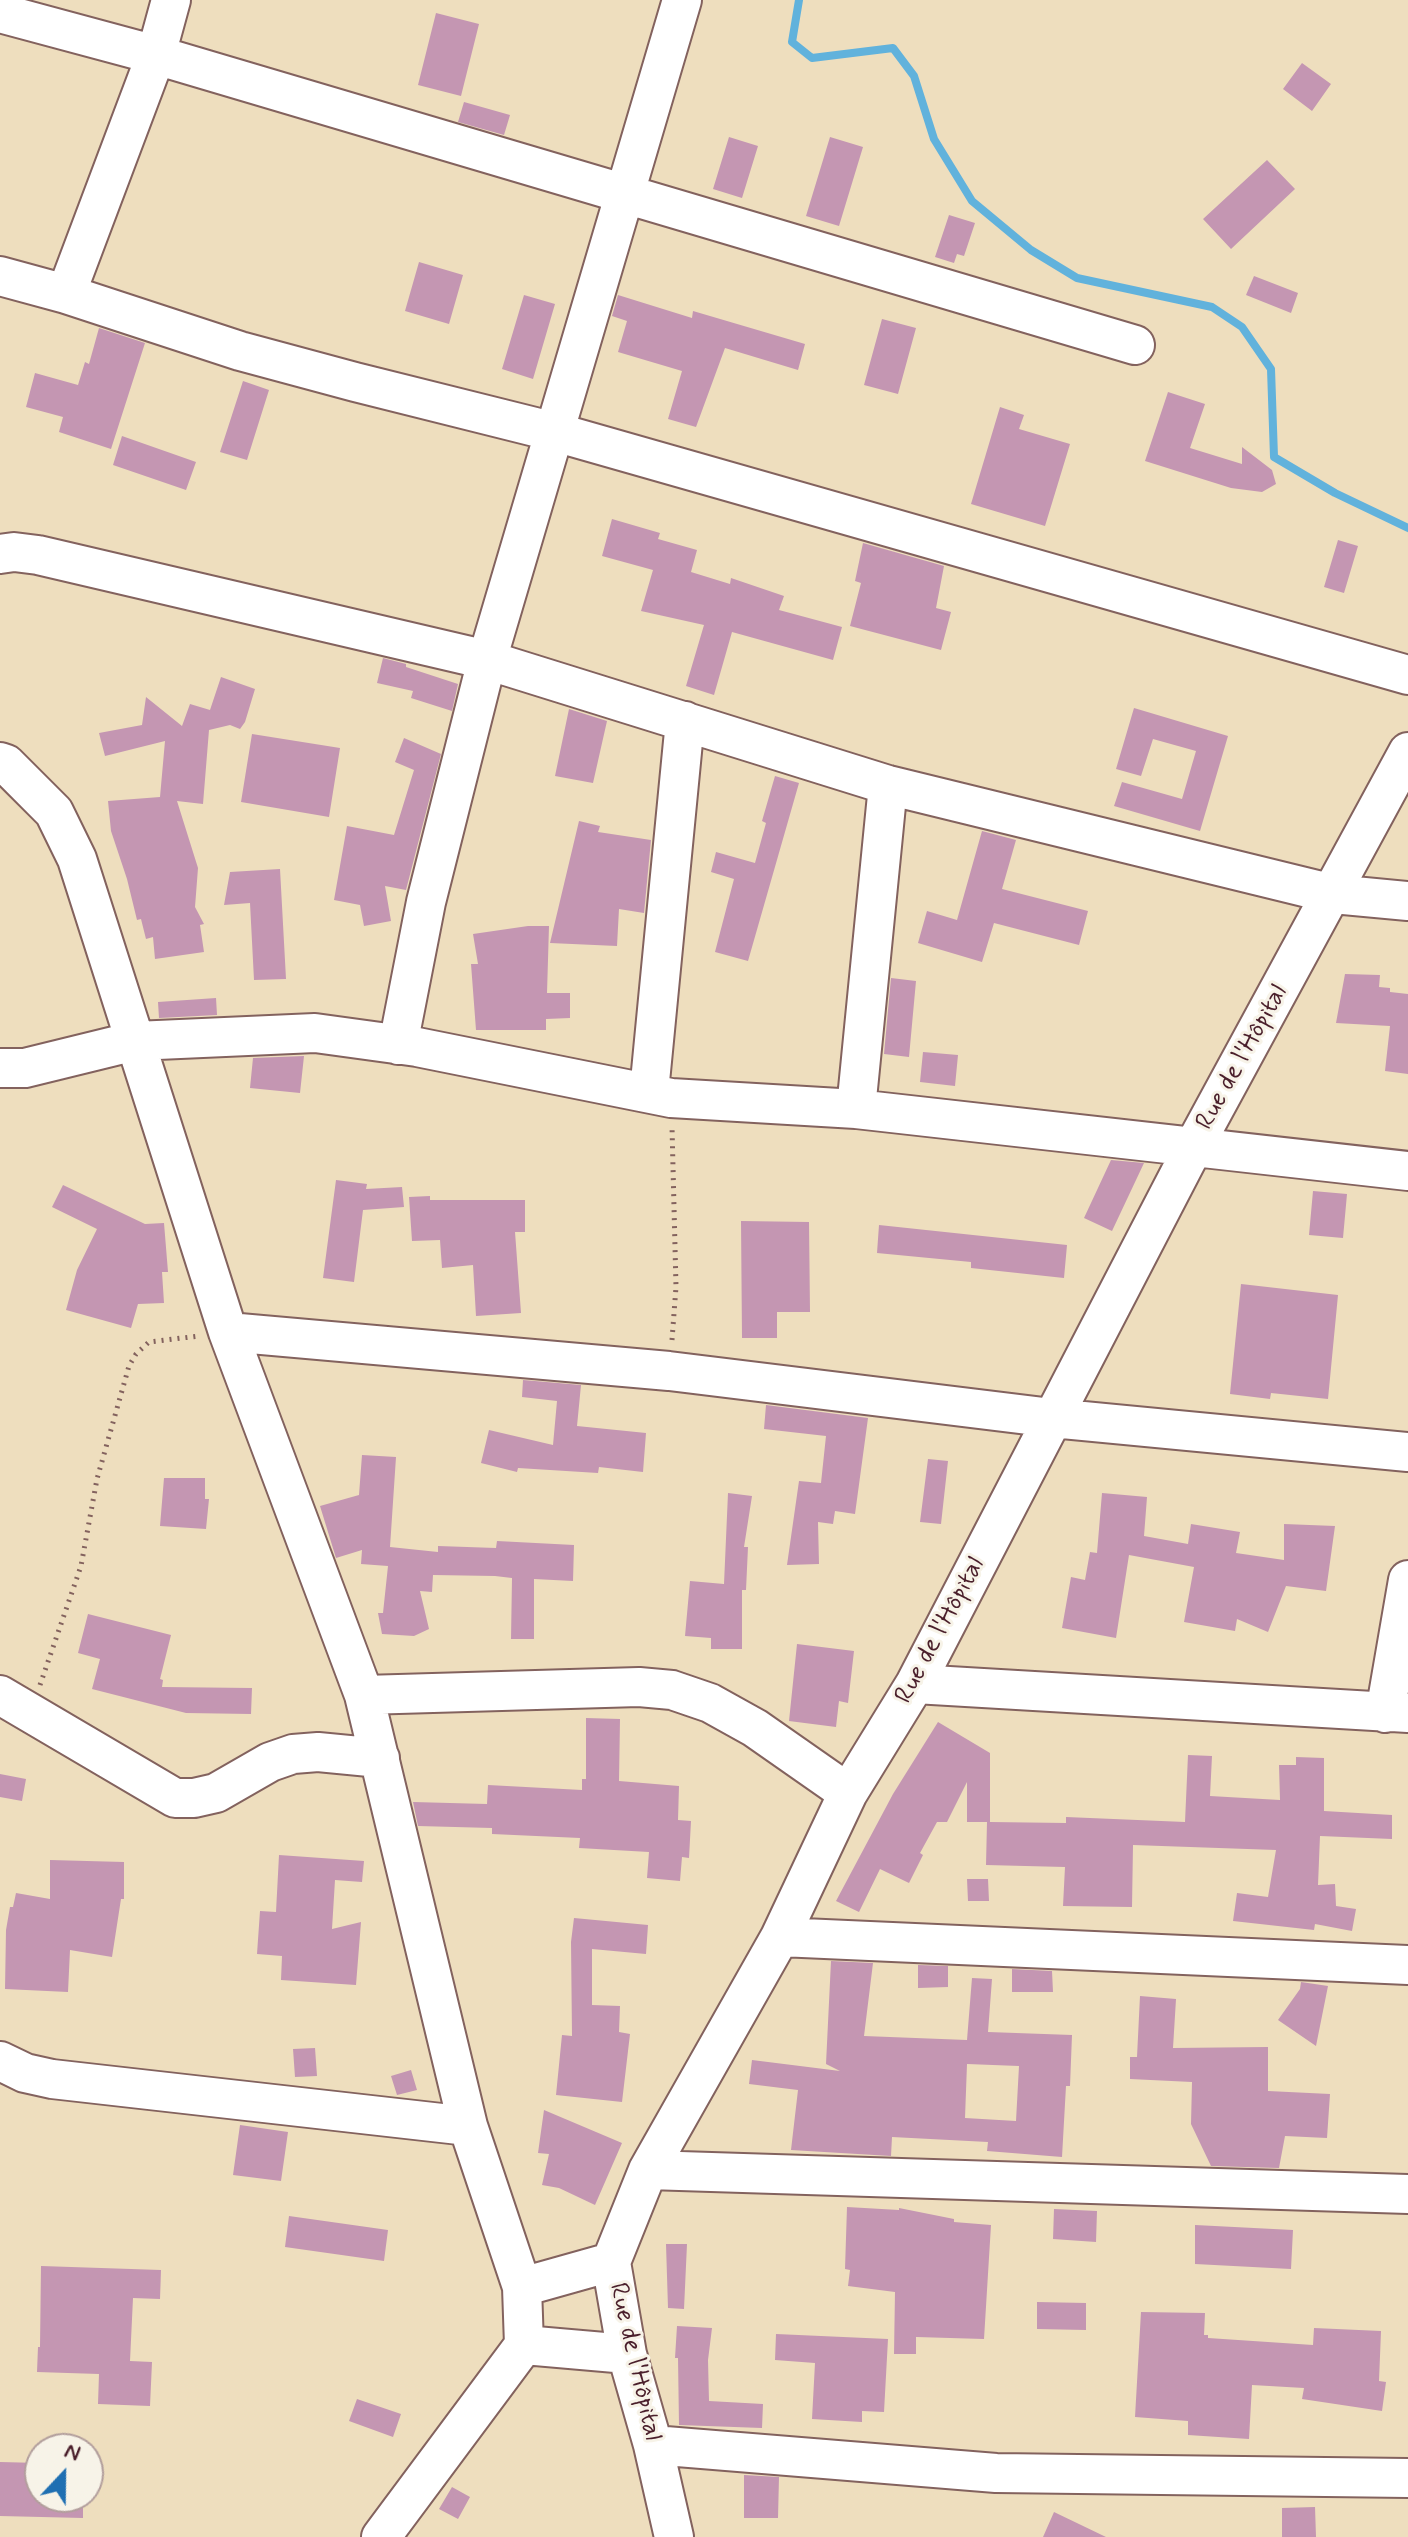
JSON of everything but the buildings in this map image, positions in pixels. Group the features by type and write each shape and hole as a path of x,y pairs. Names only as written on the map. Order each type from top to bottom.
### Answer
{"street":[{"path":"66,294 156,55 171,0"},
{"path":"398,1045 426,902 487,660 682,0"},
{"path":"0,13 156,55 1135,345"},
{"path":"0,276 66,294 240,351 555,432 1408,675"},
{"path":"0,554 38,555 487,660 888,785 1333,894 1408,901"},
{"path":"660,1095 685,721"},
{"name":"Rue de l'Hôpital","path":"674,2537 653,2445 627,2354 611,2262 648,2170 780,1937 848,1793 915,1684 1193,1148 1408,752"},
{"path":"0,762 6,764 54,812 77,859 228,1332 364,1695 468,2126 522,2287 524,2345 381,2537"},
{"path":"856,1109 888,785"},
{"path":"0,1068 25,1068 135,1041 315,1033 398,1045 660,1095 856,1109 1408,1171"},
{"path":"228,1332 669,1371 1052,1418 1408,1452"},
{"path":"915,1684 1396,1713 1408,1580"},
{"path":"364,1695 639,1687 672,1690 710,1703 755,1728 848,1793"},
{"path":"15,1704 175,1798 216,1793 270,1762 293,1754 318,1752 380,1758"},
{"path":"780,1937 1408,1965"},
{"path":"0,2061 25,2073 52,2079 468,2126"},
{"path":"648,2170 1408,2194"},
{"path":"522,2287 611,2262"},
{"path":"524,2345 627,2354"},
{"path":"653,2445 996,2473 1408,2478"}],"path":[{"path":"660,1095 676,1287 669,1371"},
{"path":"15,1704 81,1566 97,1479 129,1366 149,1342 228,1332"}],"waterway":[{"path":"799,0 792,42 812,58 893,48 914,76 934,139 972,201 1031,250 1077,278 1212,307 1242,327 1271,369 1274,457 1335,493 1408,528"}]}
